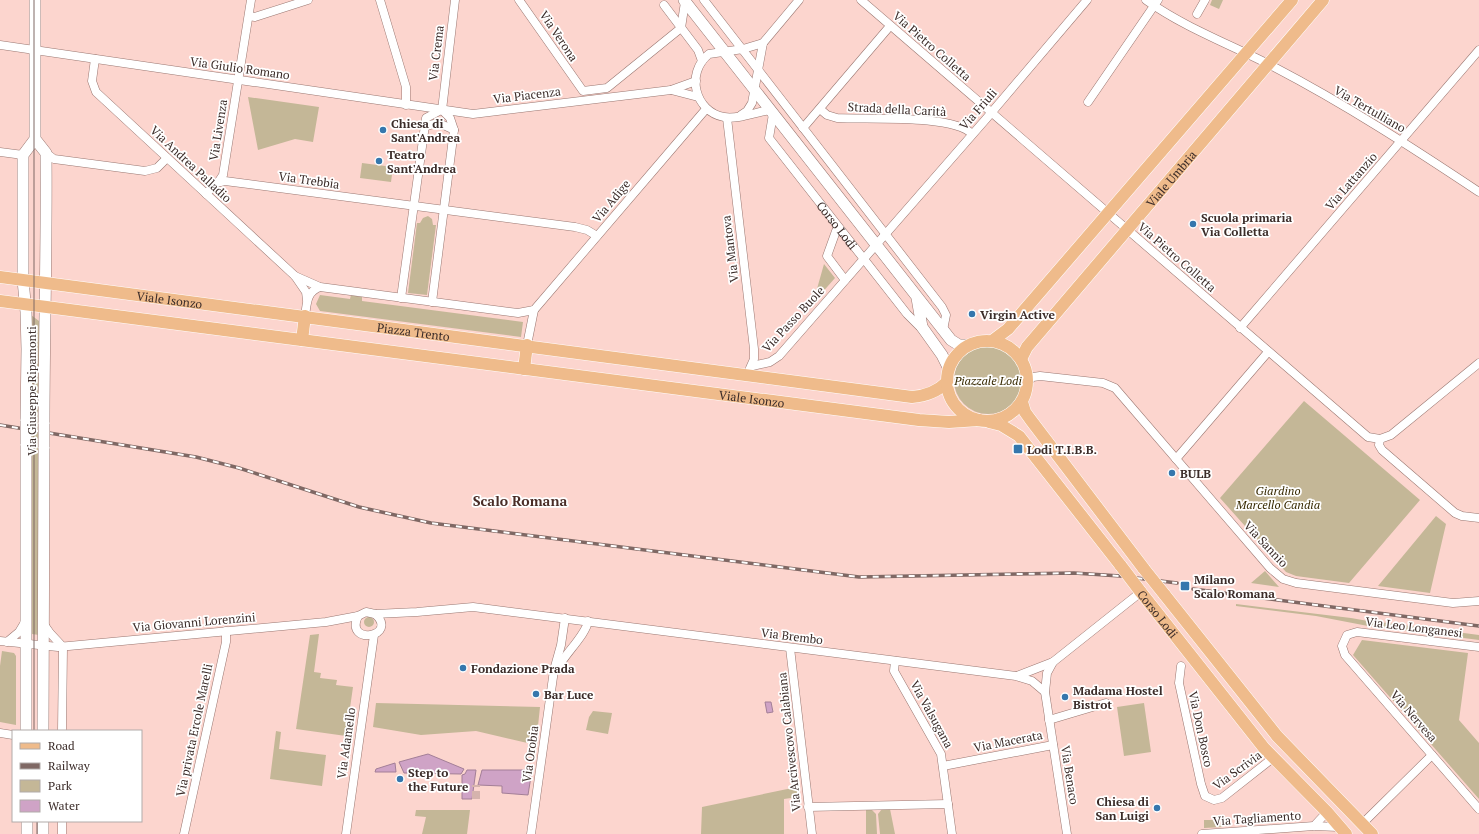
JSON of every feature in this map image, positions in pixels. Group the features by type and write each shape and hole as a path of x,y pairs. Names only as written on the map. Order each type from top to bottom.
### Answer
{"main road":[{"path":"998,342 1292,0"},
{"name":"Viale Umbria","path":"1021,359 1027,347 1128,231 1323,0"},
{"name":"Viale Isonzo","path":"0,277 305,316"},
{"name":"Viale Isonzo","path":"0,301 302,340"},
{"path":"302,340 305,316"},
{"name":"Piazza Trento","path":"305,316 528,339"},
{"path":"524,369 528,339"},
{"name":"Viale Isonzo","path":"528,339 749,370 912,397 926,395 937,390 947,382"},
{"name":"Piazza Trento","path":"302,340 524,369"},
{"path":"980,341 998,342 1014,350 1021,359 1026,369 1028,381 1022,402 1014,412 1006,417 983,421 964,414 956,406 949,394 947,382 949,369 956,355 968,345 980,341"},
{"name":"Viale Isonzo","path":"524,369 926,421 983,421"},
{"name":"Corso Lodi","path":"1022,402 1025,412 1030,419 1144,569 1276,736 1332,795 1361,829 1372,834"},
{"name":"Corso Lodi","path":"983,421 1001,425 1020,436 1141,592 1273,758 1327,812 1342,830"},
{"path":"1327,812 1332,795"}],"street":[{"path":"0,152 23,155 35,139 35,0"},
{"name":"Via Livenza","path":"219,181 223,175 251,0"},
{"path":"248,16 256,17 308,0"},
{"path":"380,0 406,87 406,105"},
{"name":"Via Crema","path":"442,110 455,0"},
{"name":"Via Verona","path":"519,0 578,86 583,91 604,89 613,82"},
{"path":"704,0 944,309 946,315 943,330"},
{"path":"771,112 727,118 718,116 706,109 698,98 696,82 697,71 702,61 710,54 743,50 762,43 799,0"},
{"name":"Via Pietro Colletta","path":"861,0 1364,434 1372,438 1380,439"},
{"name":"Via Friuli","path":"886,234 972,134 992,113 1087,0"},
{"name":"Via Tertulliano","path":"1146,0 1157,3 1401,140 1479,192"},
{"path":"1197,14 1205,0"},
{"name":"Corso Lodi","path":"681,28 685,1"},
{"name":"Corso Lodi","path":"685,1 943,330 953,342 959,345 968,345"},
{"path":"1088,102 1157,3"},
{"path":"664,5 698,50 702,61"},
{"path":"803,128 890,26"},
{"path":"614,96 613,82 681,28"},
{"path":"740,116 749,109 754,90 762,43"},
{"name":"Via Giulio Romano","path":"0,45 442,110"},
{"name":"Via Lattanzio","path":"1240,328 1479,50"},
{"name":"Via Andrea Palladio","path":"95,59 92,81 95,91 295,276"},
{"name":"Via Piacenza","path":"442,110 473,114 671,90 696,82"},
{"name":"Via Piacenza","path":"671,90 698,98"},
{"name":"Via Adige","path":"534,310 706,109"},
{"name":"Strada della Carità","path":"820,109 827,115 837,118 928,121 956,126 965,129 972,134"},
{"path":"401,298 426,118 442,110 450,118 454,130 432,302"},
{"name":"Corso Lodi","path":"771,112 769,138 907,314 923,330 942,355 949,369"},
{"name":"Via Mantova","path":"727,118 754,349 749,370"},
{"path":"425,126 439,124 454,130"},
{"path":"35,139 46,153 54,159 145,171 157,168 167,158"},
{"name":"Via Giuseppe Ripamonti","path":"43,730 44,424 35,305 35,282 46,153"},
{"name":"Via Giuseppe Ripamonti","path":"23,155 35,282 35,305 26,422 26,730"},
{"path":"206,194 219,181"},
{"name":"Via Trebbia","path":"219,181 414,206"},
{"path":"414,206 574,227 587,230 597,236"},
{"path":"839,228 836,231 827,256 845,280"},
{"name":"Via Passo Buole","path":"749,370 775,359 886,234"},
{"path":"295,276 320,287 518,313 534,310 528,339"},
{"path":"295,276 306,292 307,300 305,316"},
{"path":"307,300 311,293 320,287"},
{"name":"Corso Lodi","path":"916,296 923,330"},
{"path":"518,313 526,320 528,339"},
{"path":"1176,459 1187,449 1202,427 1268,352"},
{"path":"1479,363 1391,435 1380,439 1379,445 1382,450 1455,513 1462,516 1479,518"},
{"name":"Via Sannio","path":"1028,381 1033,377 1040,376 1104,383 1113,386 1270,568 1285,580 1296,583 1453,603 1479,601"},
{"name":"Via Brembo","path":"1016,676 1043,668 1053,662 1141,592"},
{"name":"Via Giovanni Lorenzini","path":"43,646 63,647 326,622 358,616 366,612 375,614 473,607 564,618"},
{"name":"Via Giovanni Lorenzini","path":"381,623 392,617 417,612"},
{"path":"358,616 355,625 359,632 370,635 379,630 381,623 375,614"},
{"name":"Via Brembo","path":"564,618 1016,676 1032,681 1045,692"},
{"name":"Via Orobia","path":"532,834 553,677 562,637 564,618"},
{"path":"4,641 19,632 25,621"},
{"path":"553,677 572,646 584,632 588,621"},
{"path":"43,622 50,633 63,647 62,730"},
{"name":"Via Giovanni Lorenzini","path":"326,622 355,625"},
{"name":"Via privata Ercole Marelli","path":"184,834 226,642 226,631"},
{"name":"Via Leo Longanesi","path":"1347,635 1357,632 1479,647"},
{"name":"Via Adamello","path":"346,834 370,655 370,635"},
{"name":"Via Nervesa","path":"1347,635 1342,644 1345,655 1479,809"},
{"path":"562,637 566,644 572,646"},
{"path":"4,641 43,646"},
{"name":"Via Arcivescovo Calabiana","path":"790,648 812,834"},
{"name":"Via Valsugana","path":"895,661 894,671 941,754 952,834"},
{"name":"Via Benaco","path":"1053,662 1047,673 1045,692 1067,834"},
{"name":"Via Don Bosco","path":"1181,666 1180,683 1201,784 1205,796 1214,800"},
{"path":"1049,720 1106,703"},
{"path":"0,733 12,735"},
{"name":"Via Macerata","path":"943,766 1053,745"},
{"path":"1361,829 1432,755"},
{"name":"Via Scrivia","path":"1214,800 1222,798 1273,758"},
{"path":"808,807 948,804"},
{"name":"Via Tagliamento","path":"1314,826 1327,812"},
{"path":"27,822 27,834"},
{"path":"43,822 43,834"},
{"path":"62,822 62,834"},
{"name":"Via Tagliamento","path":"1202,834 1314,826 1342,830"}],"green space":[{"path":"1212,0 1223,0 1219,9 1210,5"},
{"path":"248,97 319,107 313,142 295,139 258,150"},
{"path":"362,163 393,167 391,182 360,178"},
{"path":"428,216 432,219 433,225 436,225 427,295 408,293 417,223 420,223 423,218"},
{"path":"824,264 835,278 813,303"},
{"path":"320,295 350,299 351,295 362,297 362,301 523,322 521,337 320,311 316,304"},
{"path":"31,315 39,321 39,635 32,634"},
{"name":"Piazzale Lodi","path":"988,346 1001,348 1012,356 1020,367 1022,380 1020,393 1012,404 1001,412 988,414 975,412 964,404 956,393 954,380 956,367 964,356 975,348"},
{"name":"Giardino Marcello Candia","path":"1304,401 1420,500 1349,583 1296,576 1286,572 1220,498"},
{"path":"1436,516 1446,524 1430,593 1378,586"},
{"path":"1265,571 1279,587 1251,583"},
{"path":"1236,604 1351,618 1368,621 1368,626 1316,616 1236,606"},
{"path":"367,617 371,617 373,618 373,626 367,627 364,624 364,620"},
{"path":"1372,621 1479,635 1479,640 1371,626"},
{"path":"319,634 314,672 321,673 320,678 337,680 336,685 353,687 346,736 296,729 310,635"},
{"path":"1362,640 1468,653 1459,720 1479,743 1479,799 1353,655"},
{"path":"2,651 14,653 16,656 16,725 0,722 0,666"},
{"path":"376,703 540,707 536,745 476,731 421,735 373,727"},
{"path":"1144,703 1151,752 1124,756 1117,707"},
{"path":"593,711 612,713 608,734 586,730 589,717"},
{"path":"276,731 281,732 279,749 326,755 322,786 270,779"},
{"path":"797,787 798,797 784,799 784,834 701,834 702,807"},
{"path":"866,809 871,809 876,814 877,834 866,834"},
{"path":"882,809 890,809 895,834 880,834 878,814"},
{"path":"416,810 470,810 467,834 422,834 426,817 415,816"},
{"path":"1204,820 1217,820 1223,827 1204,828"}],"water":[{"path":"765,702 771,702 773,712 767,713"},
{"path":"428,754 464,769 461,774 404,773 399,762"},
{"path":"395,763 396,772 375,772 376,769"},
{"path":"467,770 476,770 472,799 462,799 462,775 465,774"},
{"path":"482,770 532,770 528,795 502,793 502,786 478,785"}],"tunnel":[{"path":"476,785 476,799"}],"tram line":[{"path":"34,0 34,730"},
{"path":"37,822 37,834"}],"railway":[{"path":"0,425 196,457 239,468 359,507 431,523 859,577 1074,573 1120,576 1177,583"},
{"path":"1193,589 1479,626"}],"place":[{"name":"Chiesa di Sant'Andrea","path":"383,130"},
{"name":"Teatro Sant'Andrea","path":"379,161"},
{"name":"Scuola primaria Via Colletta","path":"1193,224"},
{"name":"Virgin Active","path":"972,314"},
{"name":"Lodi T.I.B.B.","path":"1018,449"},
{"name":"BULB","path":"1172,473"},
{"name":"Milano Scalo Romana","path":"1185,586"},
{"name":"Fondazione Prada","path":"463,668"},
{"name":"Bar Luce","path":"536,694"},
{"name":"Madama Hostel Bistrot","path":"1065,697"},
{"name":"Step to the Future","path":"400,779"},
{"name":"Chiesa di San Luigi","path":"1157,808"}],"district":[{"name":"Scalo Romana","path":"520,500"}]}
